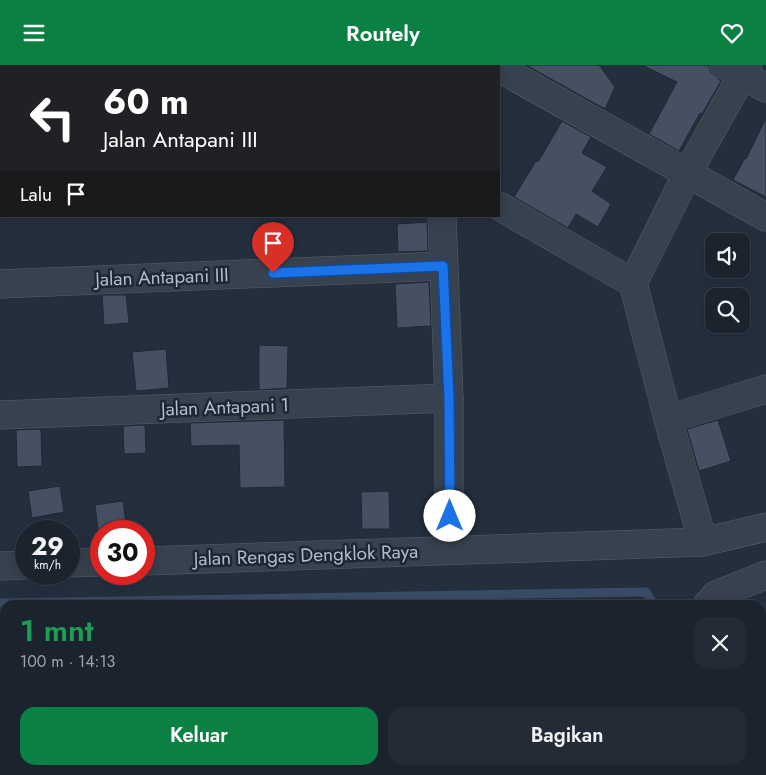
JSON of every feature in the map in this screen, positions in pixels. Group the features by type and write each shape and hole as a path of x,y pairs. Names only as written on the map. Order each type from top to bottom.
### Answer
{"street":[{"path":"500,68 766,217"},
{"path":"703,542 668,419 633,283 738,69 766,88"},
{"path":"500,207 633,283"},
{"path":"442,217 449,398 449,550"},
{"name":"Jalan Antapani III","path":"0,283 443,266"},
{"path":"668,419 766,389"},
{"name":"Jalan Antapani 1","path":"0,415 449,398"},
{"name":"Jalan Rengas Dengklok Raya","path":"155,561 703,542 766,527"},
{"path":"0,566 15,565"},
{"path":"712,600 716,595 766,575"}],"building":[{"path":"526,65 599,65 615,87 605,109"},
{"path":"642,65 706,65 709,66 711,73 721,81 702,114 700,113 679,151 649,134 677,82"},
{"path":"766,118 766,197 733,180 746,159"},
{"path":"562,121 591,137 582,153 607,167 592,191 611,204 598,227 576,214 568,228 514,197 536,161 538,162"},
{"path":"427,222 428,251 398,252 397,224"},
{"path":"429,282 431,326 397,328 395,284"},
{"path":"102,295 126,295 129,323 104,325"},
{"path":"259,345 288,346 287,388 259,390"},
{"path":"166,349 169,388 136,391 132,352"},
{"path":"284,420 285,487 240,488 239,445 191,446 190,423"},
{"path":"718,420 731,461 699,471 687,429"},
{"path":"145,425 146,453 124,454 123,426"},
{"path":"41,429 42,466 17,467 16,430"},
{"path":"60,486 64,512 32,518 28,491"},
{"path":"389,491 390,529 362,529 361,492"},
{"path":"123,501 126,520 97,520 95,505"}],"waterway":[{"path":"176,600 646,592 651,600"}],"route":[{"path":"273,273 443,266 449,398 450,516"}]}
